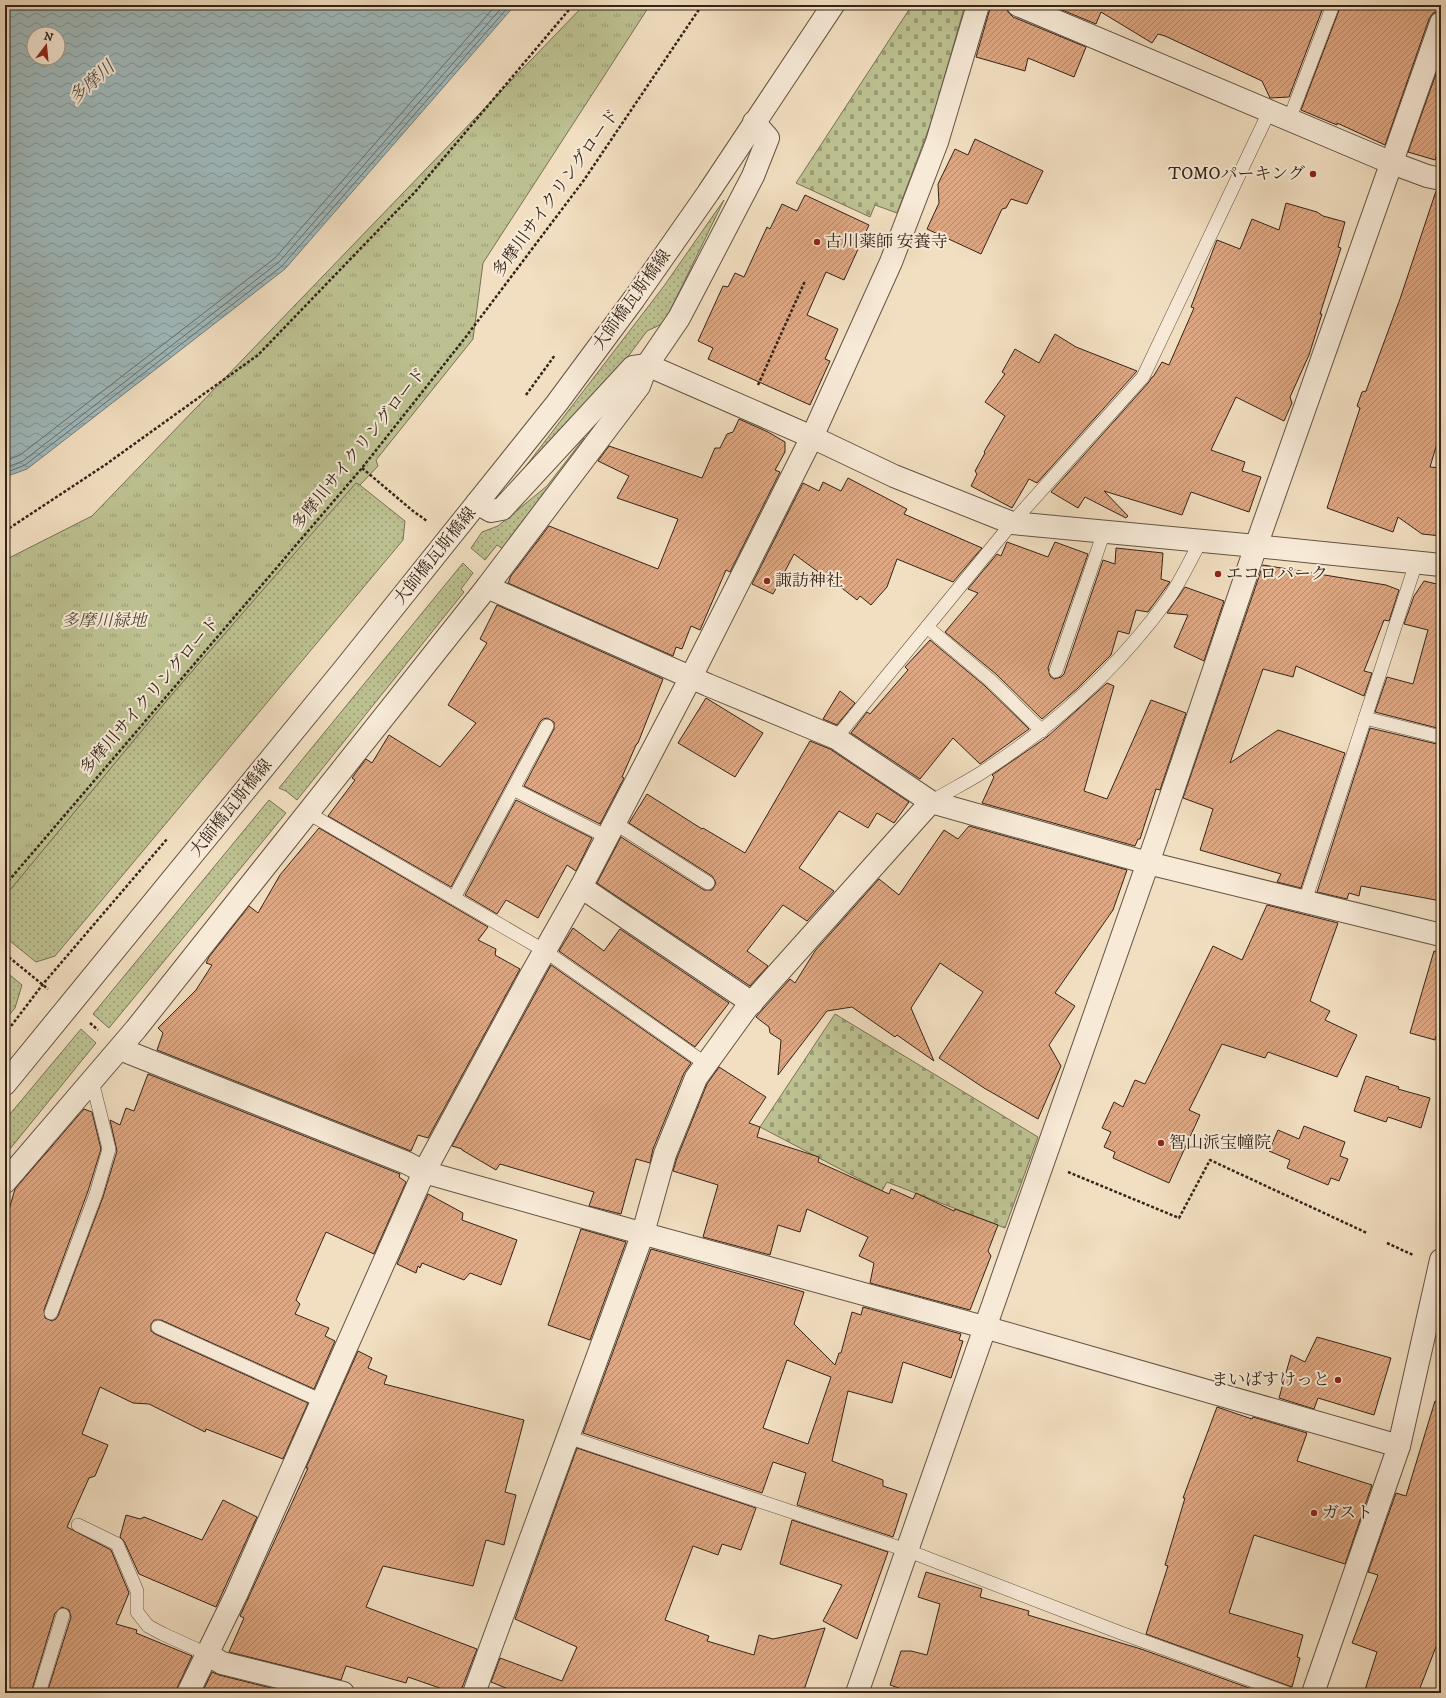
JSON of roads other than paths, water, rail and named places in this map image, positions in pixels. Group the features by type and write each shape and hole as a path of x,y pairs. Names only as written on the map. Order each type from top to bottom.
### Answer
{"street":[{"name":"大師橋瓦斯橋線","path":"5,1084 345,668 557,403 634,299 708,194 754,122 833,5"},
{"path":"188,1693 236,1595 424,1172 581,887 691,678 812,437 891,262 937,142 978,5"},
{"path":"1018,5 1392,163 1427,176 1441,179"},
{"path":"857,1693 984,1326 1148,863 1256,546 1441,22"},
{"path":"5,1182 120,1049 308,813 487,587 639,386 647,365 679,318 752,176 768,138 754,122"},
{"path":"477,503 491,511 502,509 633,367 647,365 812,437 894,476 1012,523 1441,565"},
{"path":"487,587 691,678 836,738 931,802 1148,863 1441,935"},
{"path":"474,1693 643,1233 665,1154 696,1078 752,1003 931,802"},
{"path":"581,887 752,1003"},
{"path":"120,1049 407,1163 424,1172 984,1326 1399,1446"},
{"path":"1313,1693 1399,1446 1441,1260"},
{"path":"208,1654 222,1663 343,1693"}],"lane":[{"path":"1289,120 1333,5"},
{"path":"836,738 1012,523 1143,377 1269,112"},
{"path":"1056,671 1104,532"},
{"path":"931,802 981,773 1042,731 1081,696 1135,642 1169,597 1201,541"},
{"path":"1305,901 1416,563"},
{"path":"927,627 990,680 1042,731"},
{"path":"1365,718 1441,737"},
{"path":"454,898 547,726"},
{"path":"513,789 611,830 708,883"},
{"path":"308,813 545,951 706,1064"},
{"path":"51,1313 96,1194 109,1149 92,1080"},
{"path":"158,1327 322,1401"},
{"path":"568,1437 906,1550 1121,1633 1287,1693"},
{"path":"78,1525 117,1544 137,1591 137,1612 148,1626 208,1654"},
{"path":"39,1693 63,1614"}],"water":[{"name":"多摩川","path":"5,5 515,5 285,269 27,469 5,477"}],"place":[{"name":"TOMOパーキング","path":"1313,174"},
{"name":"古川薬師 安養寺","path":"817,242"},
{"name":"エコロパーク","path":"1218,574"},
{"name":"諏訪神社","path":"767,581"},
{"name":"智山派宝幢院","path":"1161,1143"},
{"name":"まいばすけっと","path":"1338,1380"},
{"name":"ガスト","path":"1314,1513"}],"park label":[{"name":"多摩川緑地","path":"104,621"}]}
